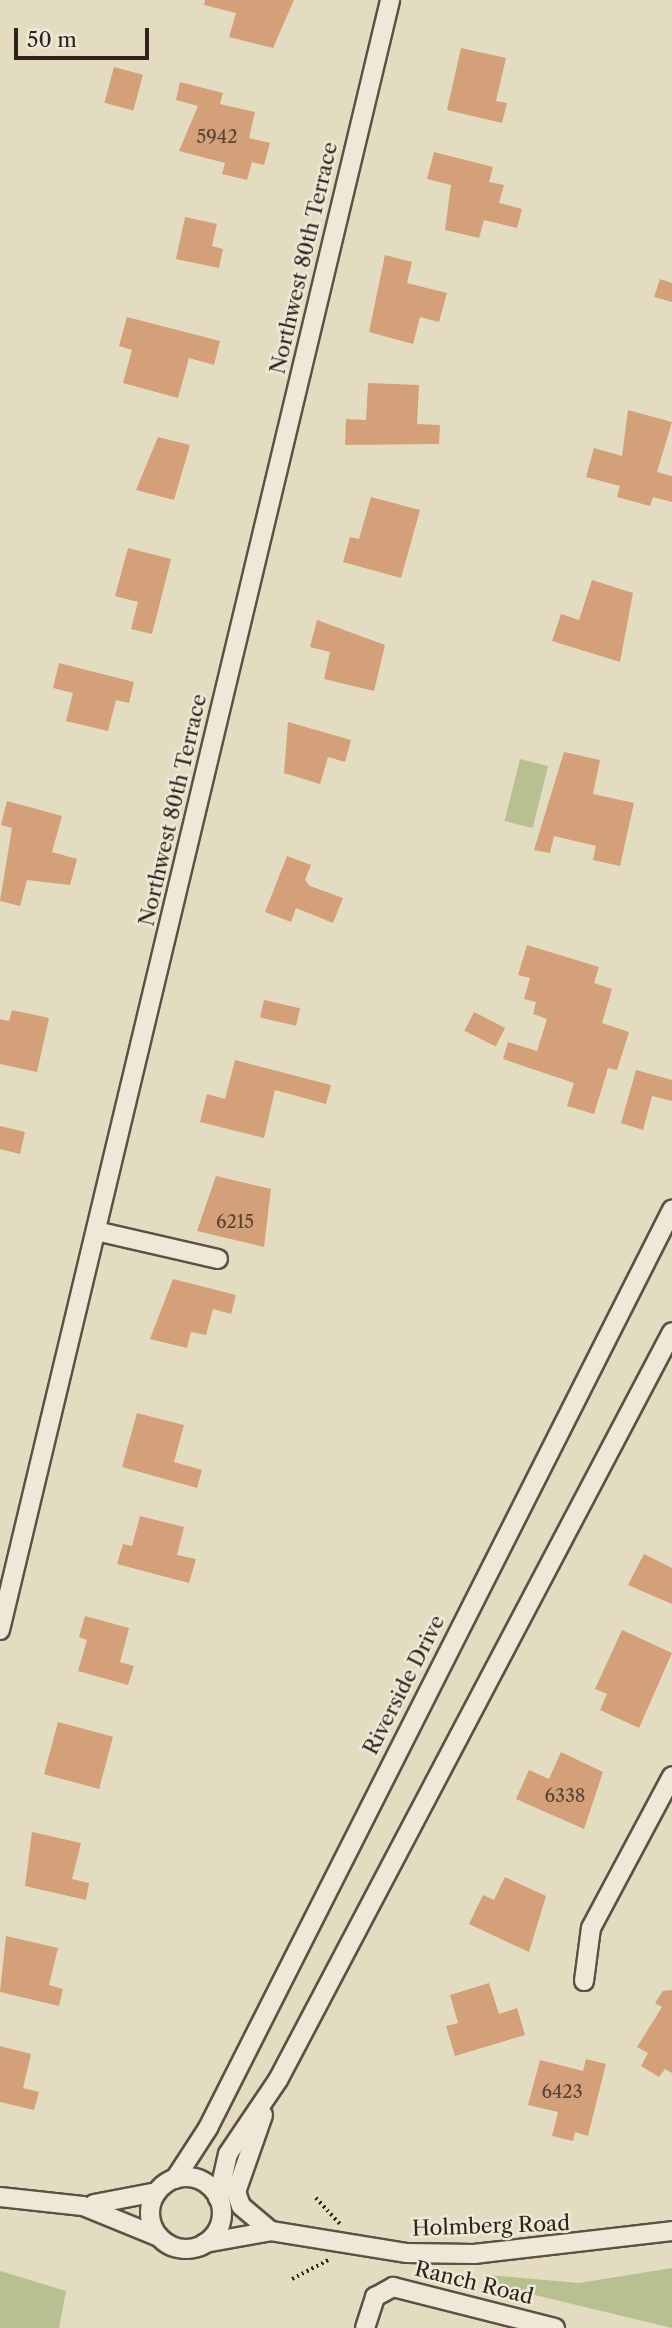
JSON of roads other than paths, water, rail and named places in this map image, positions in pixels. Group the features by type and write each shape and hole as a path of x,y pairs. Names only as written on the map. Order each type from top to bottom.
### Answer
{"street":[{"name":"Northwest 80th Terrace","path":"0,1630 390,0"},
{"name":"Riverside Drive","path":"175,2179 208,2128 671,1214"},
{"path":"96,1231 218,1259"},
{"path":"271,2231 241,2206 236,2181 278,2080 672,1332"},
{"path":"584,1981 591,1928 668,1797 672,1776"},
{"path":"0,2197 83,2206 159,2237 181,2249 205,2243 221,2221 219,2201 228,2154 278,2080"},
{"path":"83,2206 158,2192 175,2179 205,2183 219,2201"},
{"path":"158,2192 150,2210 159,2237"},
{"name":"Holmberg Road","path":"219,2201 271,2231"},
{"name":"Holmberg Road","path":"205,2243 271,2231 437,2254 541,2250 672,2231"},
{"name":"Ranch Road","path":"365,2328 382,2291 406,2288 555,2328"}]}
